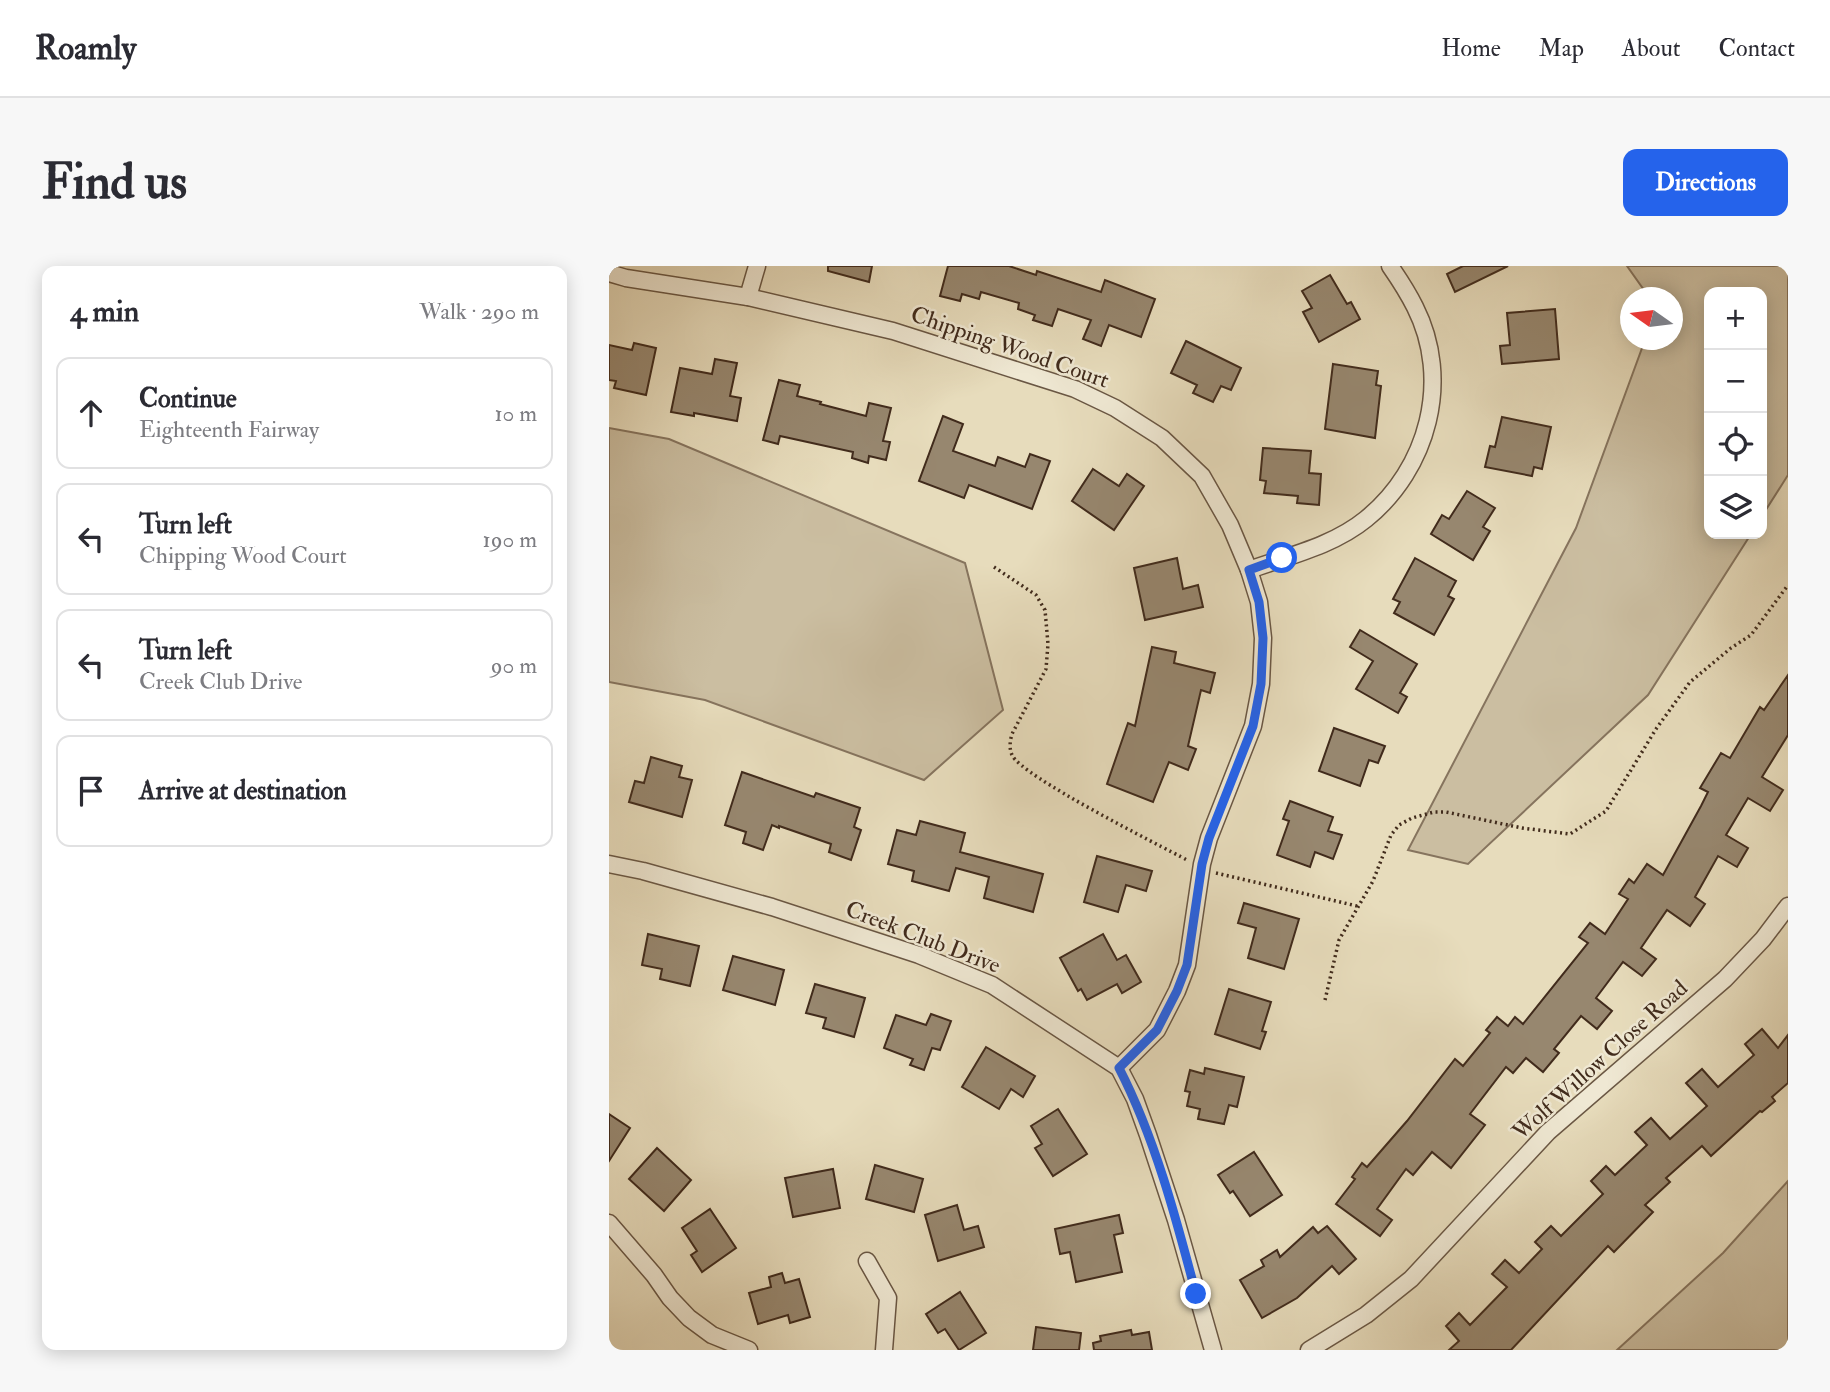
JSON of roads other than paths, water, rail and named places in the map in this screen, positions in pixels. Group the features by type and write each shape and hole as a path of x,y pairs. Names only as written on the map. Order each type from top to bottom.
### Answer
{"street":[{"path":"748,297 757,266"},
{"path":"1249,570 1313,548 1341,536 1366,520 1389,497 1409,470 1423,440 1433,388 1431,359 1416,308 1390,266"},
{"name":"Chipping Wood Court","path":"609,273 748,297 893,331 1075,389 1115,408 1162,438 1202,476 1230,524 1259,602 1263,638 1261,684 1253,726 1209,838 1202,864 1187,965 1157,1030 1119,1068"},
{"name":"Creek Club Drive","path":"609,864 772,907 919,955 992,985 1119,1068 1135,1099 1148,1135 1176,1220 1213,1350"},
{"name":"Wolf Willow Close Road","path":"1309,1350 1366,1315 1411,1279 1548,1132 1725,979 1763,939 1788,906"},
{"path":"609,1223 689,1318 712,1335 749,1350"},
{"path":"867,1261 888,1298 884,1350"}]}
